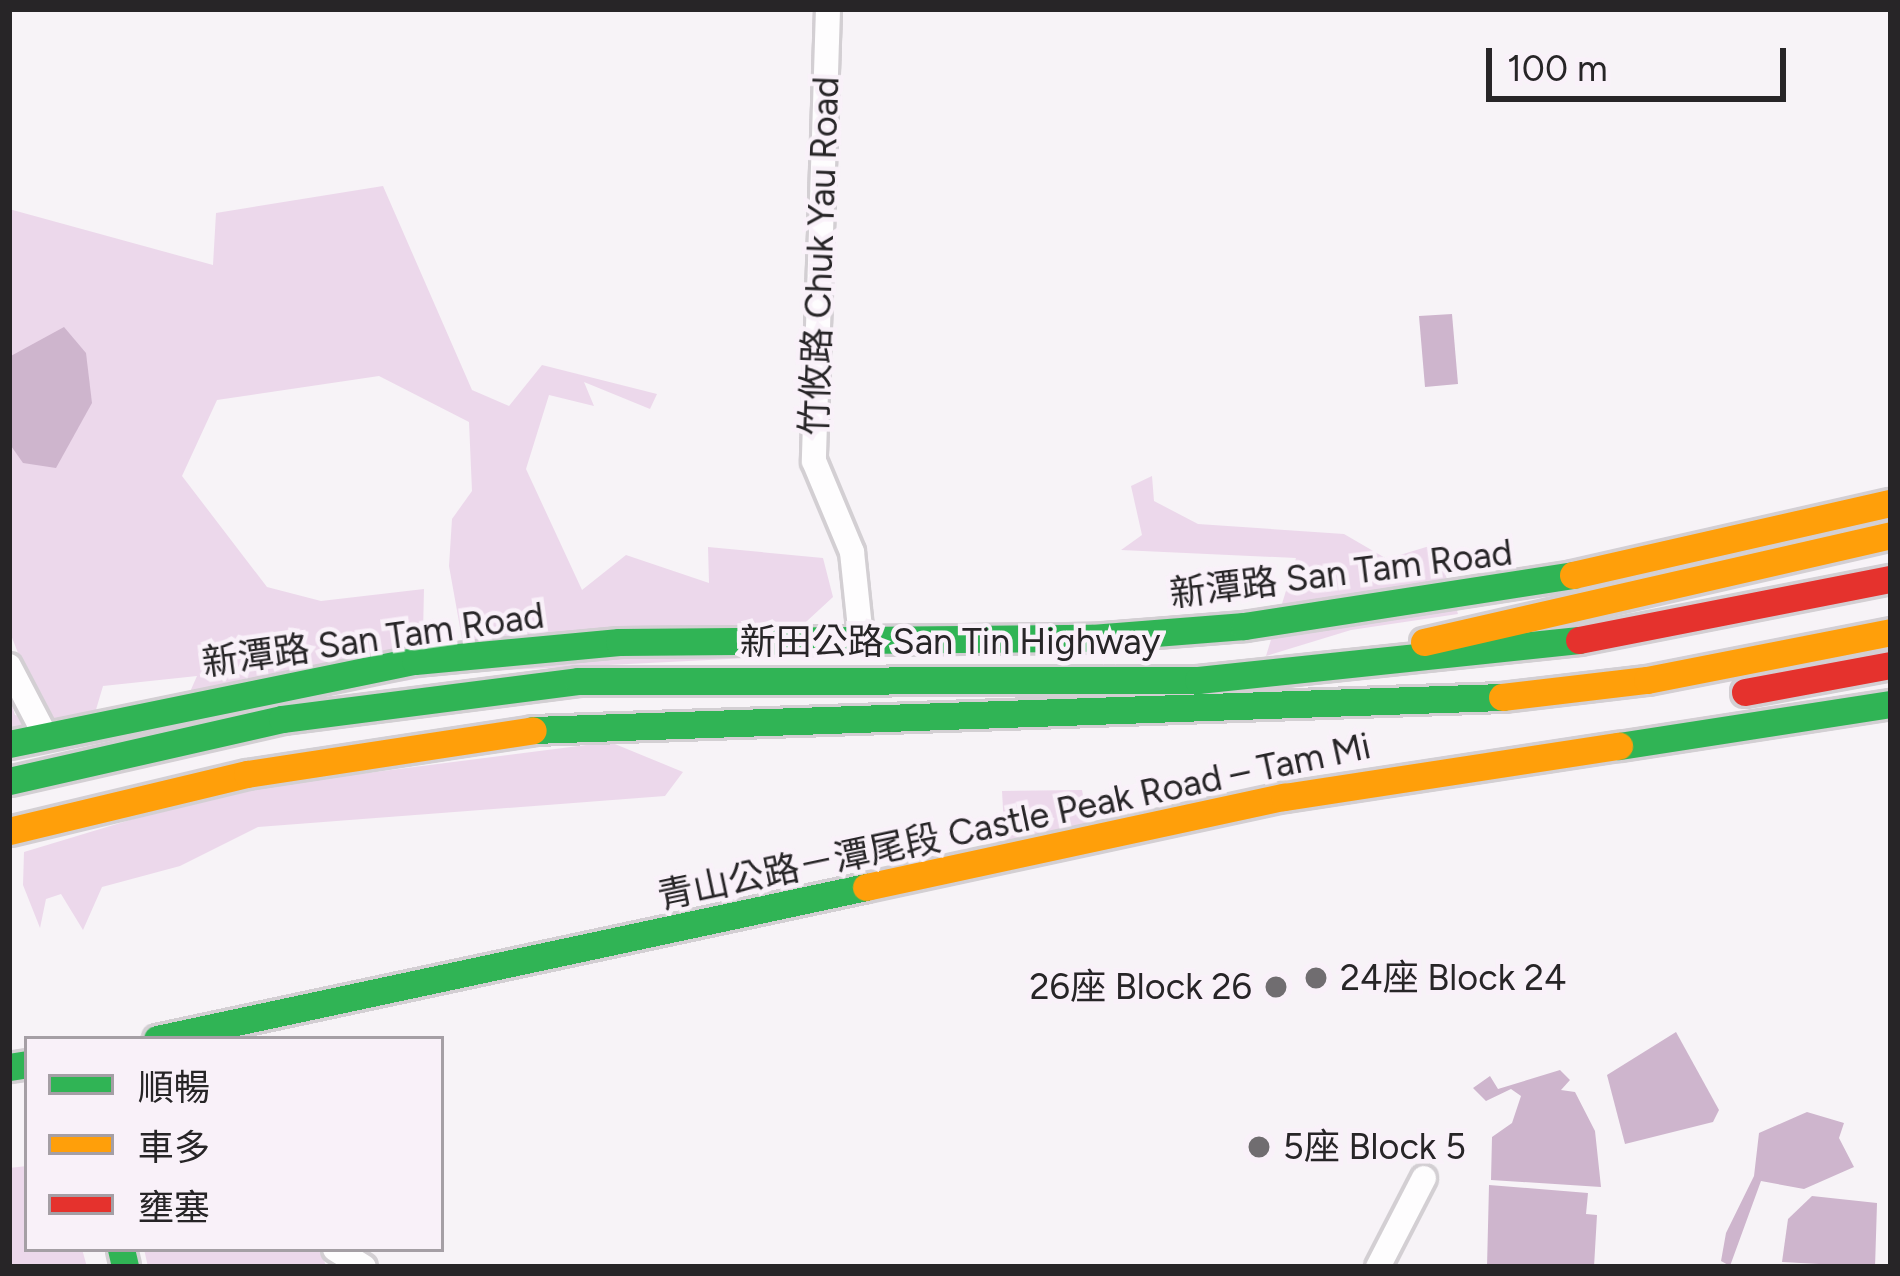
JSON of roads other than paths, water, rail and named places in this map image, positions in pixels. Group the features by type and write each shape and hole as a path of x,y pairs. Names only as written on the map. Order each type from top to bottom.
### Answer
{"main road":[{"name":"新潭路 San Tam Road","path":"9,744 415,661 620,642 1244,626 1498,592 1891,503"},
{"path":"1352,662 1891,536"},
{"name":"新田公路 San Tin Highway","path":"9,781 282,719 578,681 1198,680 1352,662 1503,656 1891,580"},
{"name":"新田公路 San Tin Highway","path":"12,830 409,746 786,716 1414,707 1647,680 1891,632"},
{"path":"1452,730 1891,665"},
{"name":"青山公路－潭尾段 Castle Peak Road – Tam Mi","path":"171,1036 1284,797 1891,704"},
{"path":"786,716 941,736 1185,740"}],"street":[{"name":"竹攸路 Chuk Yau Road","path":"828,9 814,460 852,552 861,638"},
{"path":"9,666 45,735"},
{"path":"1378,1267 1424,1178"}],"place":[{"name":"24座 Block 24","path":"1316,978"},
{"name":"26座 Block 26","path":"1276,987"},
{"name":"5座 Block 5","path":"1259,1147"}]}
